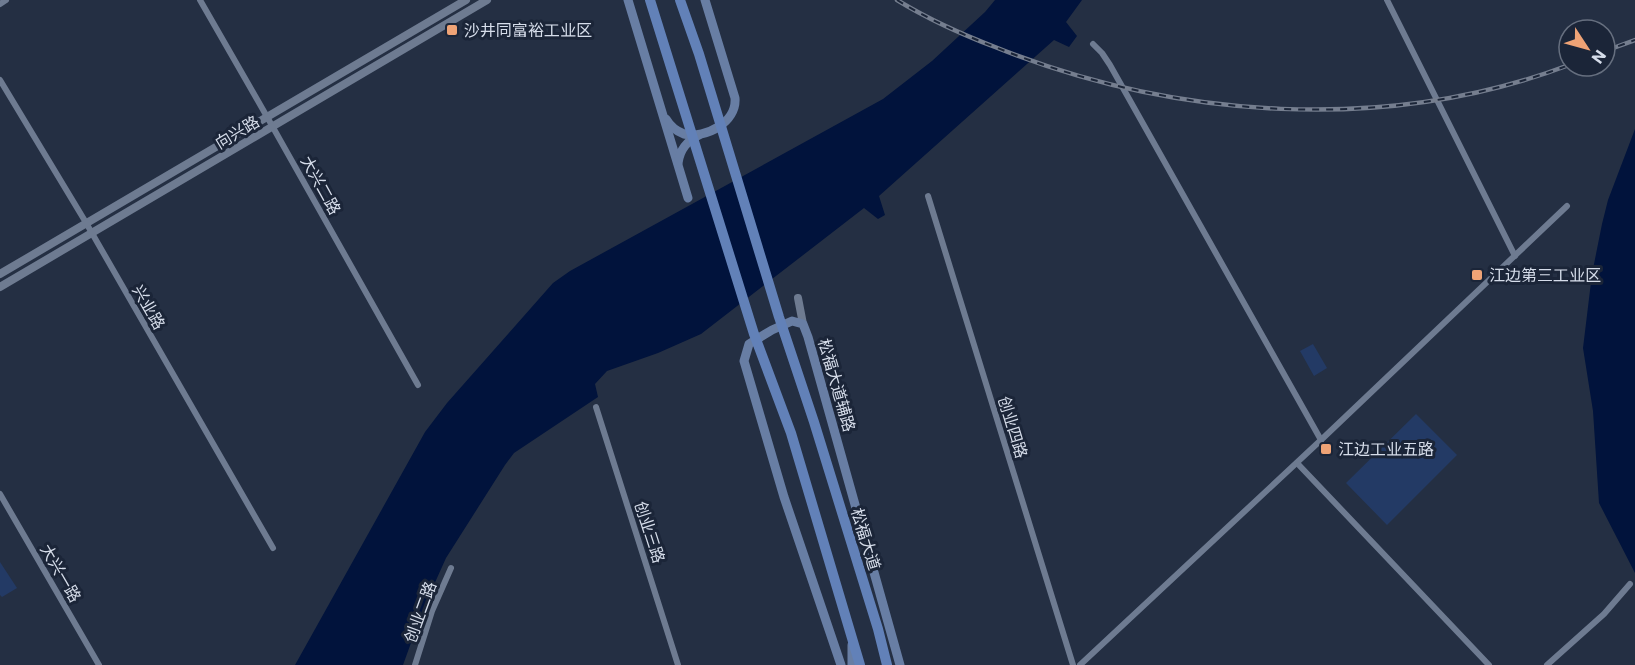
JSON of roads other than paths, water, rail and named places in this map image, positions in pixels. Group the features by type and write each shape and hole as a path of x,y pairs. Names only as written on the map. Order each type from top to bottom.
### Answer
{"main road":[{"path":"628,0 688,198"},
{"path":"650,0 754,334 791,433 860,665"},
{"name":"松福大道","path":"680,0 814,422 887,665"},
{"path":"678,164 679,155 688,141 723,124 730,118 736,105 705,0"},
{"path":"663,115 676,131 686,134 704,133"},
{"name":"松福大道辅路","path":"841,665 784,497 744,361 749,344 771,330 792,321 803,324 808,337 898,665"},
{"path":"878,629 898,665"},
{"path":"852,640 852,665"}],"street":[{"path":"0,4 6,0"},
{"name":"大兴二路","path":"200,0 418,385"},
{"name":"向兴路","path":"0,274 466,0"},
{"name":"向兴路","path":"0,287 487,0"},
{"path":"1387,0 1515,256"},
{"path":"1093,44 1110,65 1321,440"},
{"name":"兴业路","path":"0,80 92,233 273,548"},
{"name":"创业四路","path":"928,196 1073,665"},
{"path":"1080,665 1297,463 1567,206"},
{"path":"798,298 803,324"},
{"name":"创业三路","path":"596,407 678,665"},
{"path":"1297,463 1489,665"},
{"name":"大兴一路","path":"0,494 99,665"},
{"name":"创业二路","path":"415,665 432,611 451,568"},
{"path":"1547,665 1604,614 1630,584"}],"railway":[{"path":"897,0 970,37 1064,71 1135,90 1207,103 1281,109 1355,109 1428,101 1499,87 1557,69"},
{"path":"1617,47 1635,40"}],"place":[{"name":"沙井同富裕工业区","path":"452,30"},
{"name":"江边第三工业区","path":"1477,275"},
{"name":"江边工业五路","path":"1326,449"}]}
